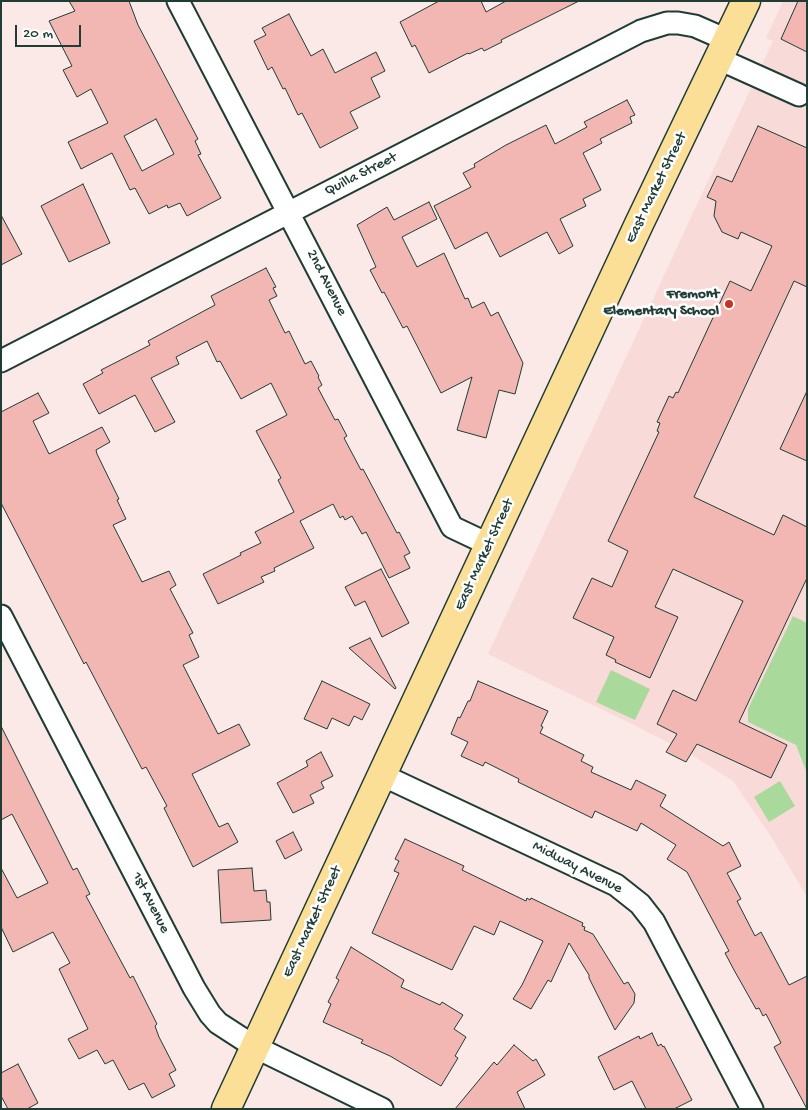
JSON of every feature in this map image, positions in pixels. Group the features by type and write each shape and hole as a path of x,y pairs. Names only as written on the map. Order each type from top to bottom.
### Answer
{"main road":[{"name":"East Market Street","path":"226,1109 639,224 746,1"}],"street":[{"name":"2nd Avenue","path":"178,1 452,527 490,545"},
{"name":"Quilla Street","path":"1,361 641,31 667,23 695,26 723,49 799,95"},
{"name":"1st Avenue","path":"1,616 202,1003 218,1023 255,1047 382,1109"},
{"name":"Midway Avenue","path":"382,775 599,877 620,888 640,904 654,922 752,1109"}],"shaded area":[{"name":"Fremont Elementary School","path":"783,1 807,1 807,897 772,838 733,781 692,755 488,654 773,41 766,38"}],"green space":[{"path":"793,616 807,623 807,773 796,745 748,722 748,709"},
{"path":"611,670 650,689 635,720 596,702"},
{"path":"780,781 795,806 769,822 754,797"}],"building":[{"path":"69,1 129,1 138,25 198,139 195,141 201,154 198,155 221,198 187,216 180,203 168,208 167,205 149,214 135,188 130,190 112,153 81,169 68,142 108,123 91,89 77,97 63,70 72,66 49,21 75,11","holes":["156,119 174,154 142,171 124,136"]},
{"path":"439,1 481,1 486,12 506,1 579,1 501,40 502,42 484,51 482,48 468,53 429,73 415,45 412,47 400,22"},
{"path":"798,1 807,1 807,52 781,39"},
{"path":"289,14 311,56 323,49 335,73 376,52 385,71 371,78 380,97 350,112 358,128 320,148 302,113 298,115 272,67 268,70 254,41 266,35 262,28"},
{"path":"627,100 635,115 630,117 632,123 600,139 602,143 583,153 601,190 583,199 586,206 560,219 573,246 559,254 547,232 500,257 487,232 455,249 434,206 471,187 463,173 475,167 474,164 506,145 546,125 555,144 587,127 584,122"},
{"path":"758,126 807,148 807,287 794,281 694,497 774,535 783,515 807,527 807,578 739,722 787,745 771,778 697,744 686,762 666,752 677,734 657,724 673,690 696,701 743,601 673,569 655,607 678,617 650,678 615,662 616,660 606,655 614,637 573,618 592,578 612,587 628,551 608,541 659,432 657,431 660,423 657,422 669,396 673,398 676,392 678,393 730,281 751,291 772,246 741,232 738,239 722,232 714,216 716,201 707,197 717,176 732,182"},
{"path":"83,184 110,243 69,262 41,206"},
{"path":"429,202 437,219 402,237 417,267 444,253 465,299 468,298 472,308 484,302 491,316 498,312 523,363 515,394 499,390 486,438 457,430 472,377 441,393 407,326 403,328 370,270 376,267 357,225 387,207 394,220"},
{"path":"1,215 22,254 1,265"},
{"path":"266,268 276,287 273,288 277,296 269,300 285,333 289,331 305,364 311,361 319,376 322,385 318,388 335,420 338,419 347,436 344,438 361,470 363,469 397,533 399,532 410,553 404,556 410,568 389,578 366,532 362,534 352,516 345,520 343,516 340,518 333,504 300,521 314,548 274,568 275,571 261,577 264,582 218,604 203,574 261,543 255,532 294,512 278,480 281,478 256,431 287,415 271,383 241,399 220,361 217,362 207,341 176,357 179,364 151,378 175,422 155,432 135,395 99,414 83,384 103,373 101,370 150,345 148,341 215,305 211,296"},
{"path":"807,391 807,461 780,449"},
{"path":"38,393 49,413 33,421 49,454 102,427 110,442 96,450 97,454 119,499 117,500 126,519 113,525 142,582 169,571 176,585 170,589 193,633 189,635 199,657 183,665 218,734 239,724 250,745 192,774 219,827 228,823 238,842 193,867 164,808 167,806 146,767 142,769 86,662 84,664 1,503 1,412"},
{"path":"381,569 409,623 382,637 365,601 355,606 345,587"},
{"path":"370,638 396,688 395,689 349,648"},
{"path":"322,681 370,704 362,720 354,716 349,726 332,718 327,729 304,719"},
{"path":"478,681 548,711 540,733 584,755 581,761 593,767 591,772 631,790 636,780 666,795 660,806 723,846 729,842 741,866 727,873 741,899 737,901 755,936 761,932 789,985 807,976 807,1109 774,1047 781,1043 766,1014 763,1016 759,1008 756,1009 734,970 725,953 729,951 687,872 667,859 676,845 641,823 637,831 595,811 592,818 518,782 519,779 485,762 483,766 461,756 468,742 451,734 458,717 460,718 468,701 470,701"},
{"path":"1,726 73,870 77,868 90,894 86,896 130,978 133,976 157,1024 155,1026 159,1037 176,1070 169,1074 175,1086 152,1098 144,1083 129,1090 113,1060 105,1064 97,1050 79,1059 68,1039 88,1029 59,969 70,963 53,932 13,952 1,927 1,868 17,898 48,883 12,814 1,820"},
{"path":"321,752 333,776 321,782 324,788 310,795 314,803 293,813 277,783 308,766 306,761"},
{"path":"293,832 302,850 285,859 276,841"},
{"path":"405,839 464,866 462,870 526,901 527,898 530,900 531,898 583,923 584,930 593,934 624,984 628,982 635,994 634,1003 615,1030 589,975 569,943 551,982 548,980 531,1009 513,999 522,985 543,941 500,921 494,935 474,926 452,970 372,933 399,873 394,871 399,861 395,859"},
{"path":"252,868 254,891 266,890 267,902 270,902 271,920 221,923 218,870"},
{"path":"351,947 404,980 401,987 440,1005 442,1002 463,1015 454,1029 466,1037 455,1056 458,1058 441,1086 390,1056 361,1043 363,1040 323,1022 331,1004 328,1002 339,980 336,978"},
{"path":"652,1033 658,1046 661,1044 664,1046 692,1100 674,1109 646,1109 632,1081 614,1090 598,1057 639,1036 640,1039"},
{"path":"514,1045 533,1061 536,1059 545,1075 517,1092 525,1109 455,1109 494,1062 497,1065"},
{"path":"18,1064 38,1103 27,1109 8,1109 1,1096 1,1073"}],"place":[{"name":"Fremont Elementary School","path":"729,304"}]}
